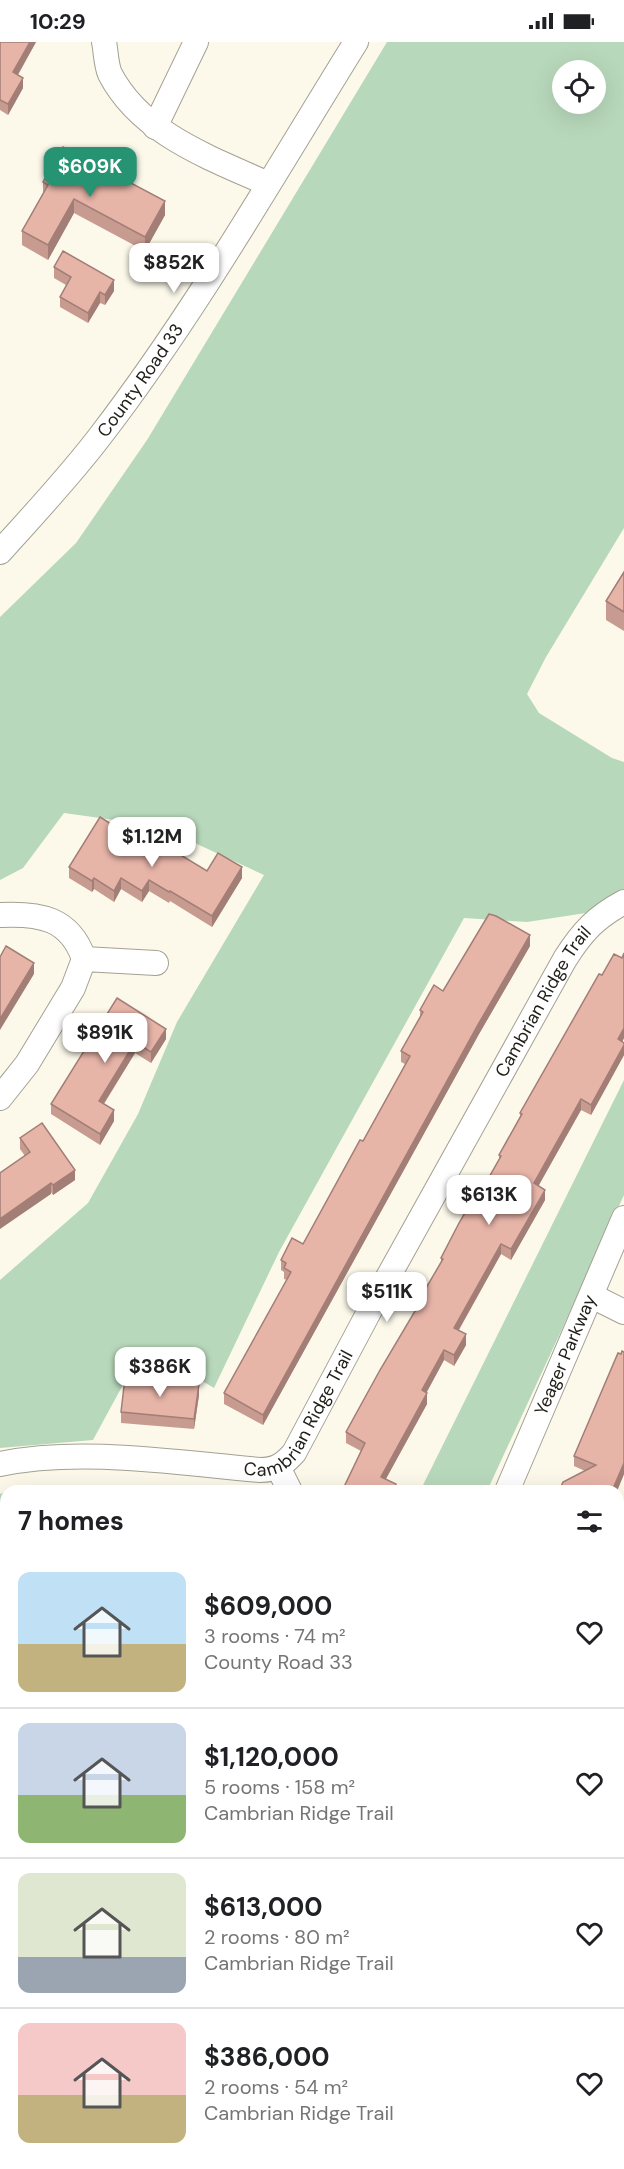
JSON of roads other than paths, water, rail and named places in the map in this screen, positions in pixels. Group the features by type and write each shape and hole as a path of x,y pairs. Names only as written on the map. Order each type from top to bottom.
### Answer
{"street":[{"path":"104,42 109,72 127,100 155,127 186,146 268,184"},
{"path":"155,127 195,42"},
{"name":"County Road 33","path":"0,552 67,478 102,434 166,345 356,42"},
{"name":"Cambrian Ridge Trail","path":"0,1464 34,1459 78,1457 260,1470 283,1465 294,1453 378,1295 565,959 592,923 607,911 624,903"},
{"path":"0,915 18,914 55,922 68,929 74,936 84,959 73,988 27,1064 0,1098"},
{"path":"84,959 156,963"},
{"name":"Yeager Parkway","path":"510,1485 624,1218"},
{"path":"592,1296 624,1312"},
{"path":"278,1467 287,1485"}]}
